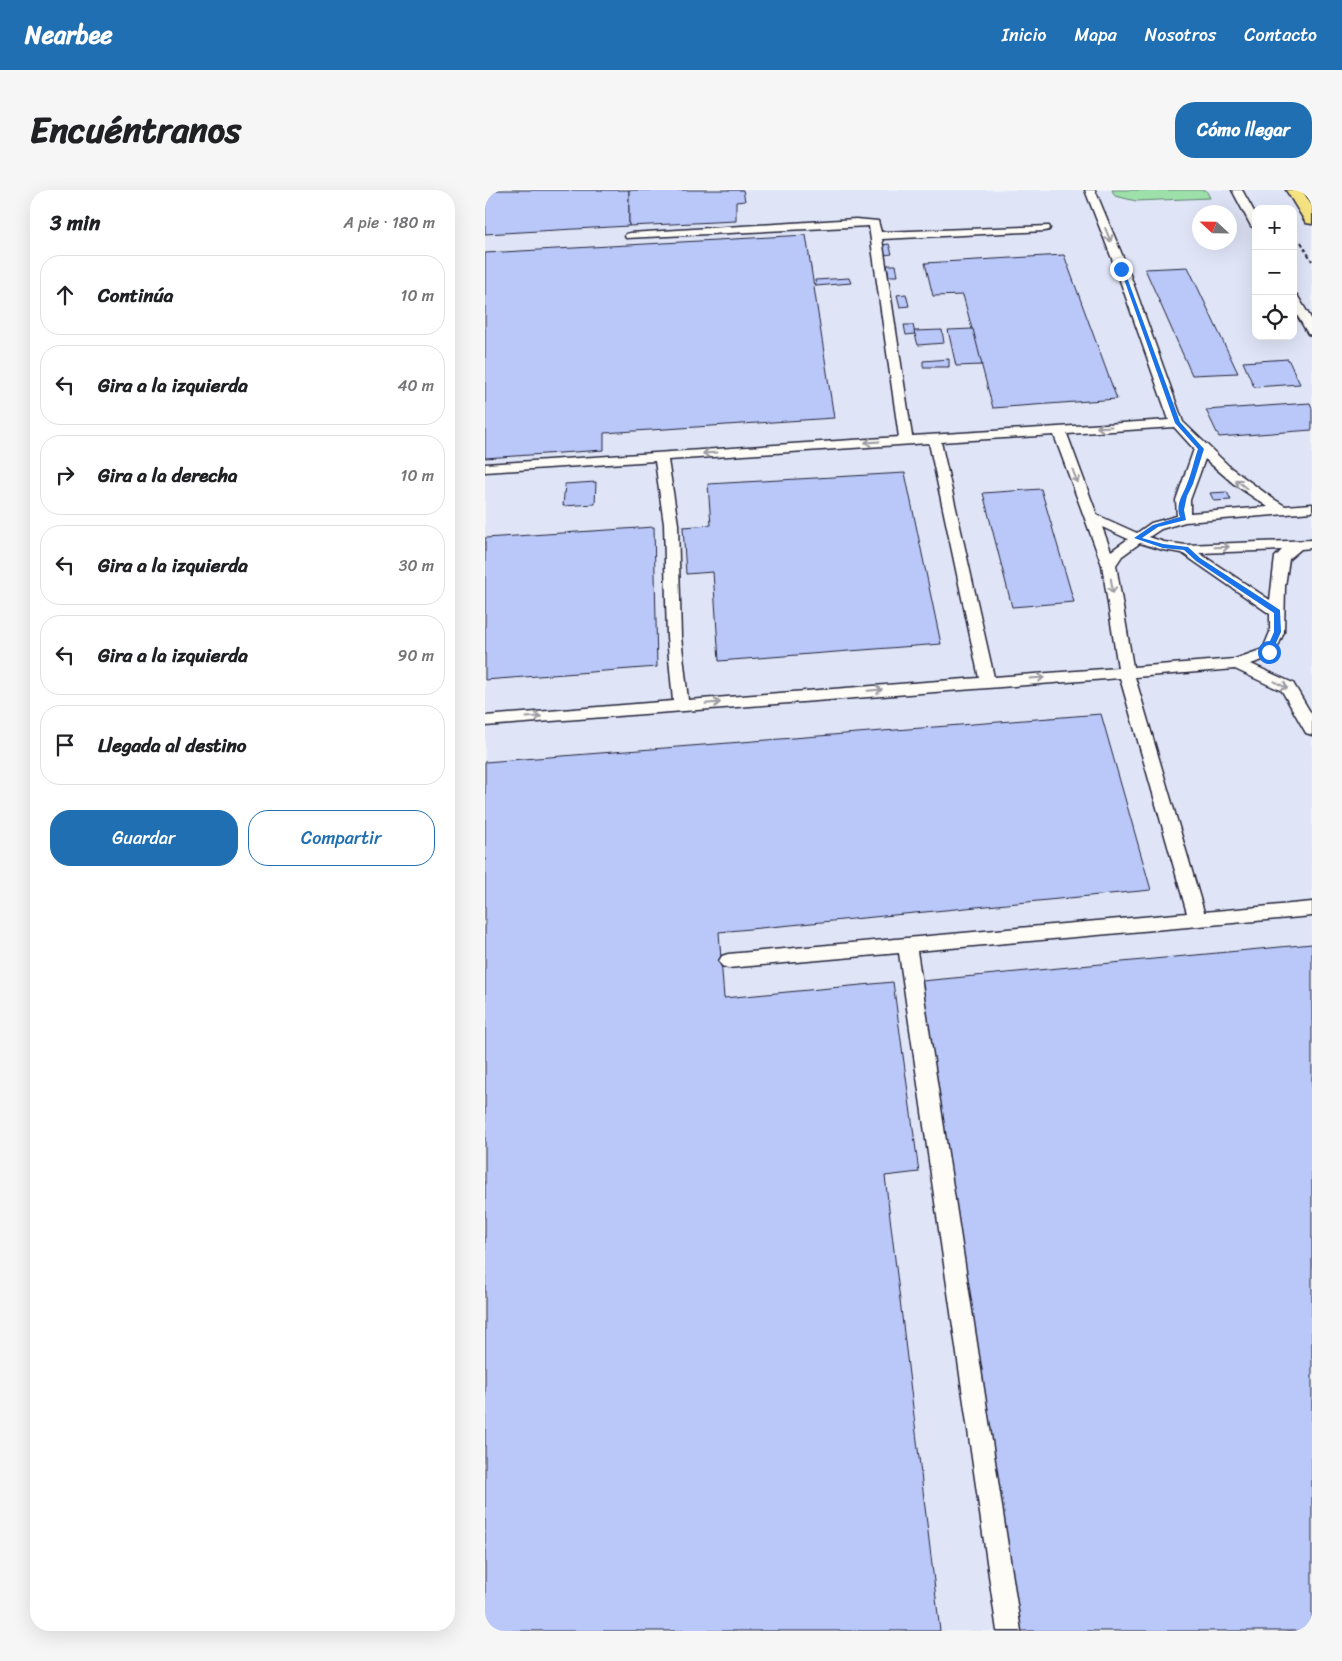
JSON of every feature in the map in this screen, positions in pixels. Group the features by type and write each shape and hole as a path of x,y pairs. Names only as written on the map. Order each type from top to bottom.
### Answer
{"main road":[{"path":"1295,190 1312,219"}],"lane":[{"path":"1090,190 1177,423 1201,449 1244,487 1282,510"},
{"path":"1237,190 1252,218"},
{"path":"630,236 856,222 873,223 906,440"},
{"path":"875,236 1045,228"},
{"path":"1297,304 1312,331"},
{"path":"485,468 1177,423"},
{"path":"1059,430 1109,565 1126,672 1197,919"},
{"path":"934,438 987,682"},
{"path":"1183,518 1181,510 1184,496 1190,484 1201,449"},
{"path":"661,456 671,524 674,637 681,706"},
{"path":"1109,565 1117,553 1137,538 1156,526 1183,518 1312,508"},
{"path":"1091,517 1137,538 1163,546 1186,548 1304,544"},
{"path":"485,721 1237,664 1269,652 1277,632 1282,557 1304,544"},
{"path":"1186,548 1198,559 1278,612"},
{"path":"1237,664 1288,687 1312,729"},
{"path":"728,961 1312,909"},
{"path":"907,946 1009,1631"}],"shaded area":[{"path":"485,190 1312,190 1312,1631 485,1631"}],"green space":[{"path":"1112,190 1206,190 1210,198 1136,201 1115,196"}],"building":[{"path":"485,190 629,190 629,226 485,234"},
{"path":"629,190 743,190 745,201 736,202 736,221 629,226"},
{"path":"806,235 834,418 604,433 604,450 485,458 485,253"},
{"path":"889,244 892,254 884,255 881,245"},
{"path":"1064,255 1117,399 993,408 963,295 933,296 925,263"},
{"path":"887,265 896,265 898,276 889,276"},
{"path":"1188,267 1238,373 1192,375 1145,269"},
{"path":"849,278 851,283 816,286 815,280"},
{"path":"906,294 909,306 900,307 897,295"},
{"path":"904,325 913,325 915,334 906,335"},
{"path":"973,329 982,365 956,366 948,330"},
{"path":"942,330 944,343 918,345 914,331"},
{"path":"949,359 949,367 923,367 923,361"},
{"path":"1288,359 1300,384 1254,387 1243,362"},
{"path":"1310,403 1312,408 1312,430 1219,437 1206,410"},
{"path":"905,473 941,644 719,661 713,572 686,574 683,527 711,525 708,484"},
{"path":"596,482 595,504 563,506 565,484"},
{"path":"1041,489 1074,602 1012,607 983,493"},
{"path":"1227,492 1231,500 1214,501 1210,493"},
{"path":"654,527 657,667 485,680 485,538"},
{"path":"1101,714 1151,890 719,932 724,998 893,982 919,1172 885,1176 940,1631 485,1631 485,762"},
{"path":"1312,944 1312,1631 1020,1631 922,981"}],"route":[{"path":"1121,269 1177,423 1201,449 1190,484 1184,496 1181,510 1183,518 1156,526 1137,538 1163,546 1186,548 1198,559 1278,612 1277,632 1269,652"}]}
